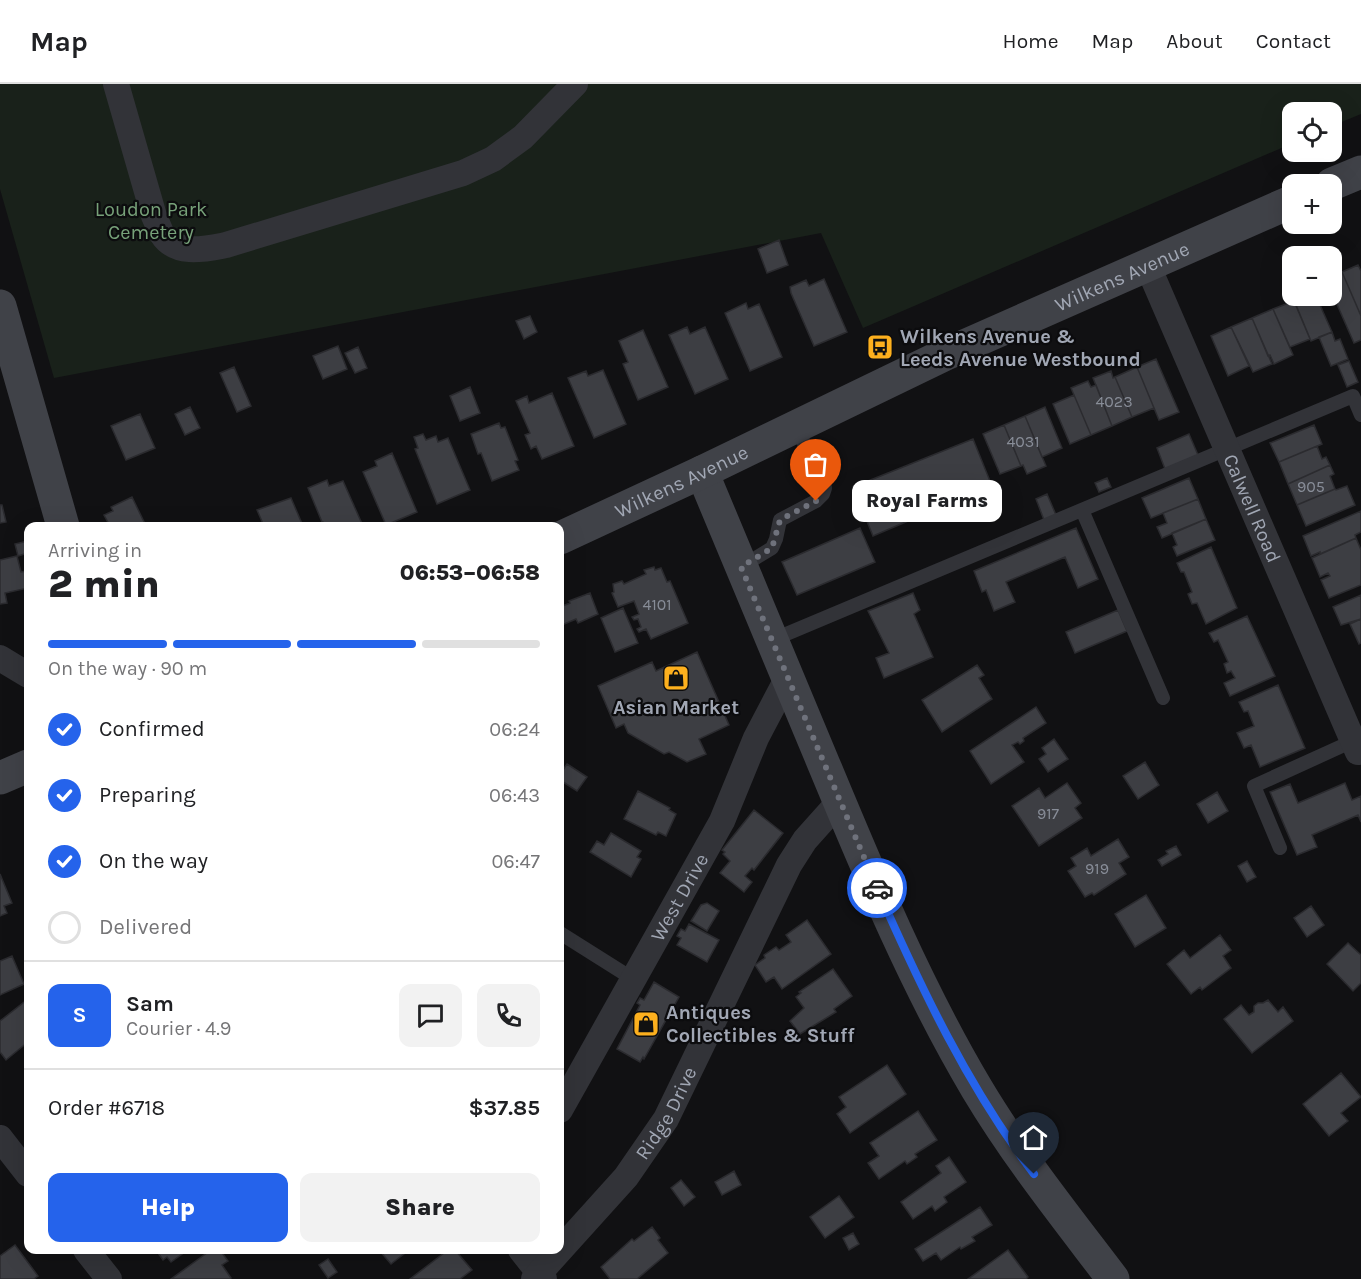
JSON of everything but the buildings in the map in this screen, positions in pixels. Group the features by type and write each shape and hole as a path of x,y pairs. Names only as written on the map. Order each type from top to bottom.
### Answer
{"street":[{"path":"116,84 154,216 163,236 180,248 200,250 463,173 493,159 523,137 575,84"},
{"path":"1342,180 1361,172"},
{"name":"Wilkens Avenue","path":"564,536 946,354 1282,206"},
{"name":"Calwell Road","path":"1147,264 1226,450 1358,748"},
{"path":"0,306 62,522"},
{"path":"702,472 839,802 908,959 940,1023 974,1083 1021,1157 1113,1279"},
{"path":"0,658 24,673"},
{"name":"West Drive","path":"564,1103 722,821 756,738 788,677"},
{"path":"0,778 24,768"},
{"name":"Ridge Drive","path":"564,1248 649,1147 666,1119 789,865 805,840 839,802"},
{"path":"0,1137 24,1169"},
{"path":"89,1254 109,1279"},
{"path":"524,1254 539,1277"},
{"name":"Ridge Drive","path":"539,1277 559,1254"}],"lane":[{"path":"772,640 1353,396 1361,415"},
{"path":"741,567 772,548 780,520 816,501 823,494 825,488 823,477 795,427"},
{"path":"1082,510 1163,698"},
{"path":"1280,848 1254,786 1358,748"},
{"path":"564,936 633,979"}],"green space":[{"name":"Loudon Park Cemetery","path":"0,84 1361,84 1361,114 1342,122 1342,102 1282,102 1282,148 863,328 821,233 54,378 0,189"}],"way so far":[{"path":"816,501 780,520 772,548 741,567 877,888"}],"place":[{"name":"Wilkens Avenue & Leeds Avenue Westbound","path":"880,347"},
{"name":"Royal Farms","path":"816,501"},
{"name":"Asian Market","path":"676,678"},
{"name":"Antiques Collectibles & Stuff","path":"646,1024"}],"route":[{"path":"877,888 903,948 940,1023 978,1091 1034,1174"}]}
